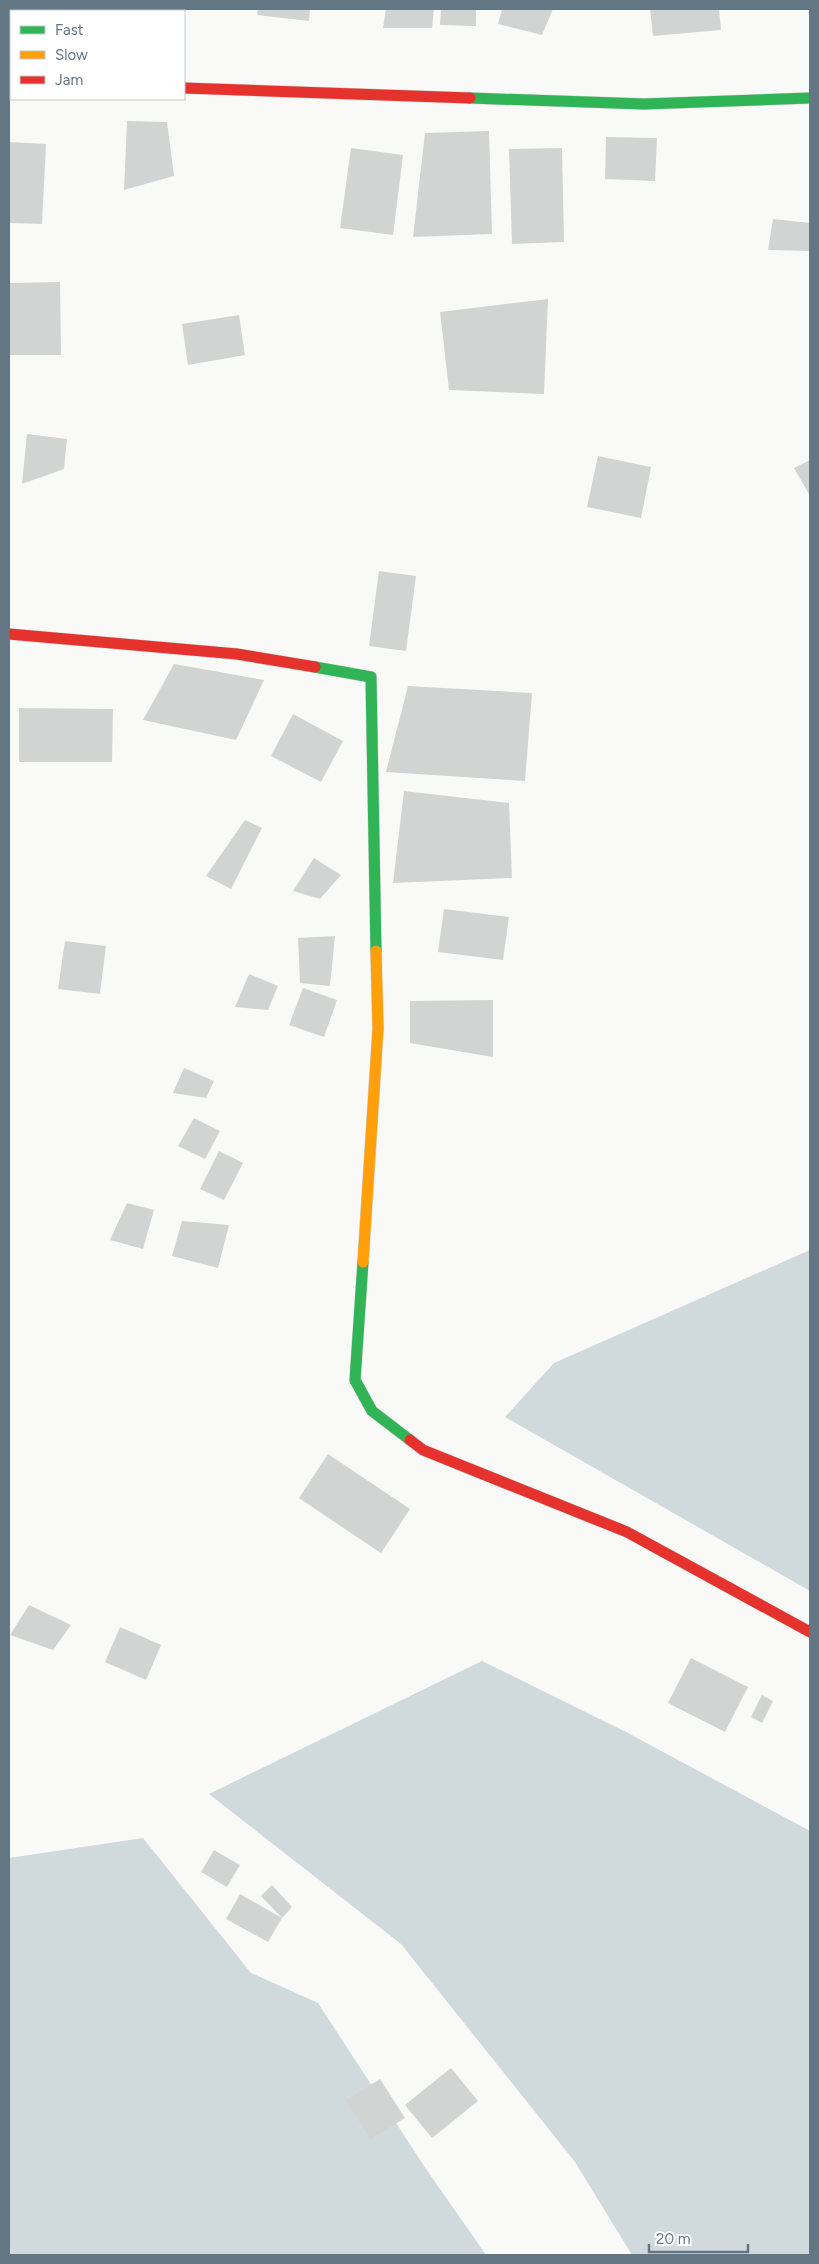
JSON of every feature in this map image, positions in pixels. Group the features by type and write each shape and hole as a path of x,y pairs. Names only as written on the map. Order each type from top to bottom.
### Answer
{"street":[{"path":"185,88 644,104 810,98"},
{"path":"9,634 237,654 371,676 378,1029 355,1380 372,1411 423,1450 626,1532 810,1632"}],"shaded area":[{"path":"810,1250 810,1591 505,1417 554,1363"},
{"path":"482,1661 626,1732 810,1831 810,2255 632,2255 575,2162 401,1944 209,1794"},
{"path":"143,1838 251,1973 318,2003 424,2166 486,2255 9,2255 9,1858"}],"building":[{"path":"125,9 174,9 174,10"},
{"path":"258,9 310,9 309,21 257,15"},
{"path":"386,9 434,9 432,28 383,28"},
{"path":"441,9 476,9 476,26 440,25"},
{"path":"502,9 553,9 542,35 498,24"},
{"path":"650,9 719,9 721,30 653,36"},
{"path":"127,121 167,122 174,176 124,190"},
{"path":"489,131 492,234 413,237 425,133"},
{"path":"606,137 657,138 655,181 605,179"},
{"path":"9,142 46,144 42,224 9,223"},
{"path":"351,148 403,155 393,235 340,228"},
{"path":"562,148 564,242 512,244 509,149"},
{"path":"773,219 810,223 810,251 768,250"},
{"path":"60,282 61,355 9,355 9,283"},
{"path":"548,299 544,394 449,390 440,312"},
{"path":"239,315 245,355 188,365 182,324"},
{"path":"27,434 67,439 64,469 22,484"},
{"path":"598,456 651,467 641,518 587,507"},
{"path":"810,460 810,496 794,468"},
{"path":"379,571 416,576 406,651 369,646"},
{"path":"174,664 264,680 236,740 143,720"},
{"path":"408,686 532,693 525,781 386,772"},
{"path":"19,708 113,709 112,762 19,762"},
{"path":"293,714 343,741 321,782 271,756"},
{"path":"404,791 509,803 512,878 393,883"},
{"path":"245,820 262,828 231,889 206,876"},
{"path":"314,858 341,875 320,899 293,891"},
{"path":"444,909 509,917 503,960 438,952"},
{"path":"335,936 330,986 300,983 298,938"},
{"path":"65,941 106,946 100,994 58,989"},
{"path":"249,974 278,986 268,1010 235,1007"},
{"path":"303,988 337,1000 324,1037 289,1025"},
{"path":"493,1000 493,1057 410,1043 410,1001"},
{"path":"184,1068 214,1081 206,1098 173,1093"},
{"path":"194,1118 220,1131 205,1159 178,1146"},
{"path":"219,1151 243,1163 224,1200 200,1189"},
{"path":"127,1203 154,1210 143,1249 110,1240"},
{"path":"182,1221 229,1225 218,1268 172,1256"},
{"path":"328,1454 410,1509 381,1553 299,1498"},
{"path":"29,1605 71,1625 53,1650 10,1635"},
{"path":"120,1627 161,1645 146,1680 105,1662"},
{"path":"691,1658 748,1687 725,1732 668,1703"},
{"path":"762,1695 773,1701 762,1723 751,1717"},
{"path":"214,1850 240,1865 227,1887 201,1872"},
{"path":"272,1885 292,1907 282,1918 261,1896"},
{"path":"240,1894 282,1918 268,1942 226,1919"},
{"path":"451,2068 478,2101 432,2138 405,2105"},
{"path":"380,2079 405,2118 370,2139 346,2100"}],"traffic: fast":[{"path":"470,98 644,104 810,98"},
{"path":"315,667 371,677 376,951"},
{"path":"363,1262 355,1380 372,1411 410,1440"}],"traffic: slow":[{"path":"363,1262 378,1029 376,951"}],"traffic: jam":[{"path":"185,88 470,98"},
{"path":"9,634 237,654 315,667"},
{"path":"410,1440 423,1450 627,1532 810,1632"}]}
